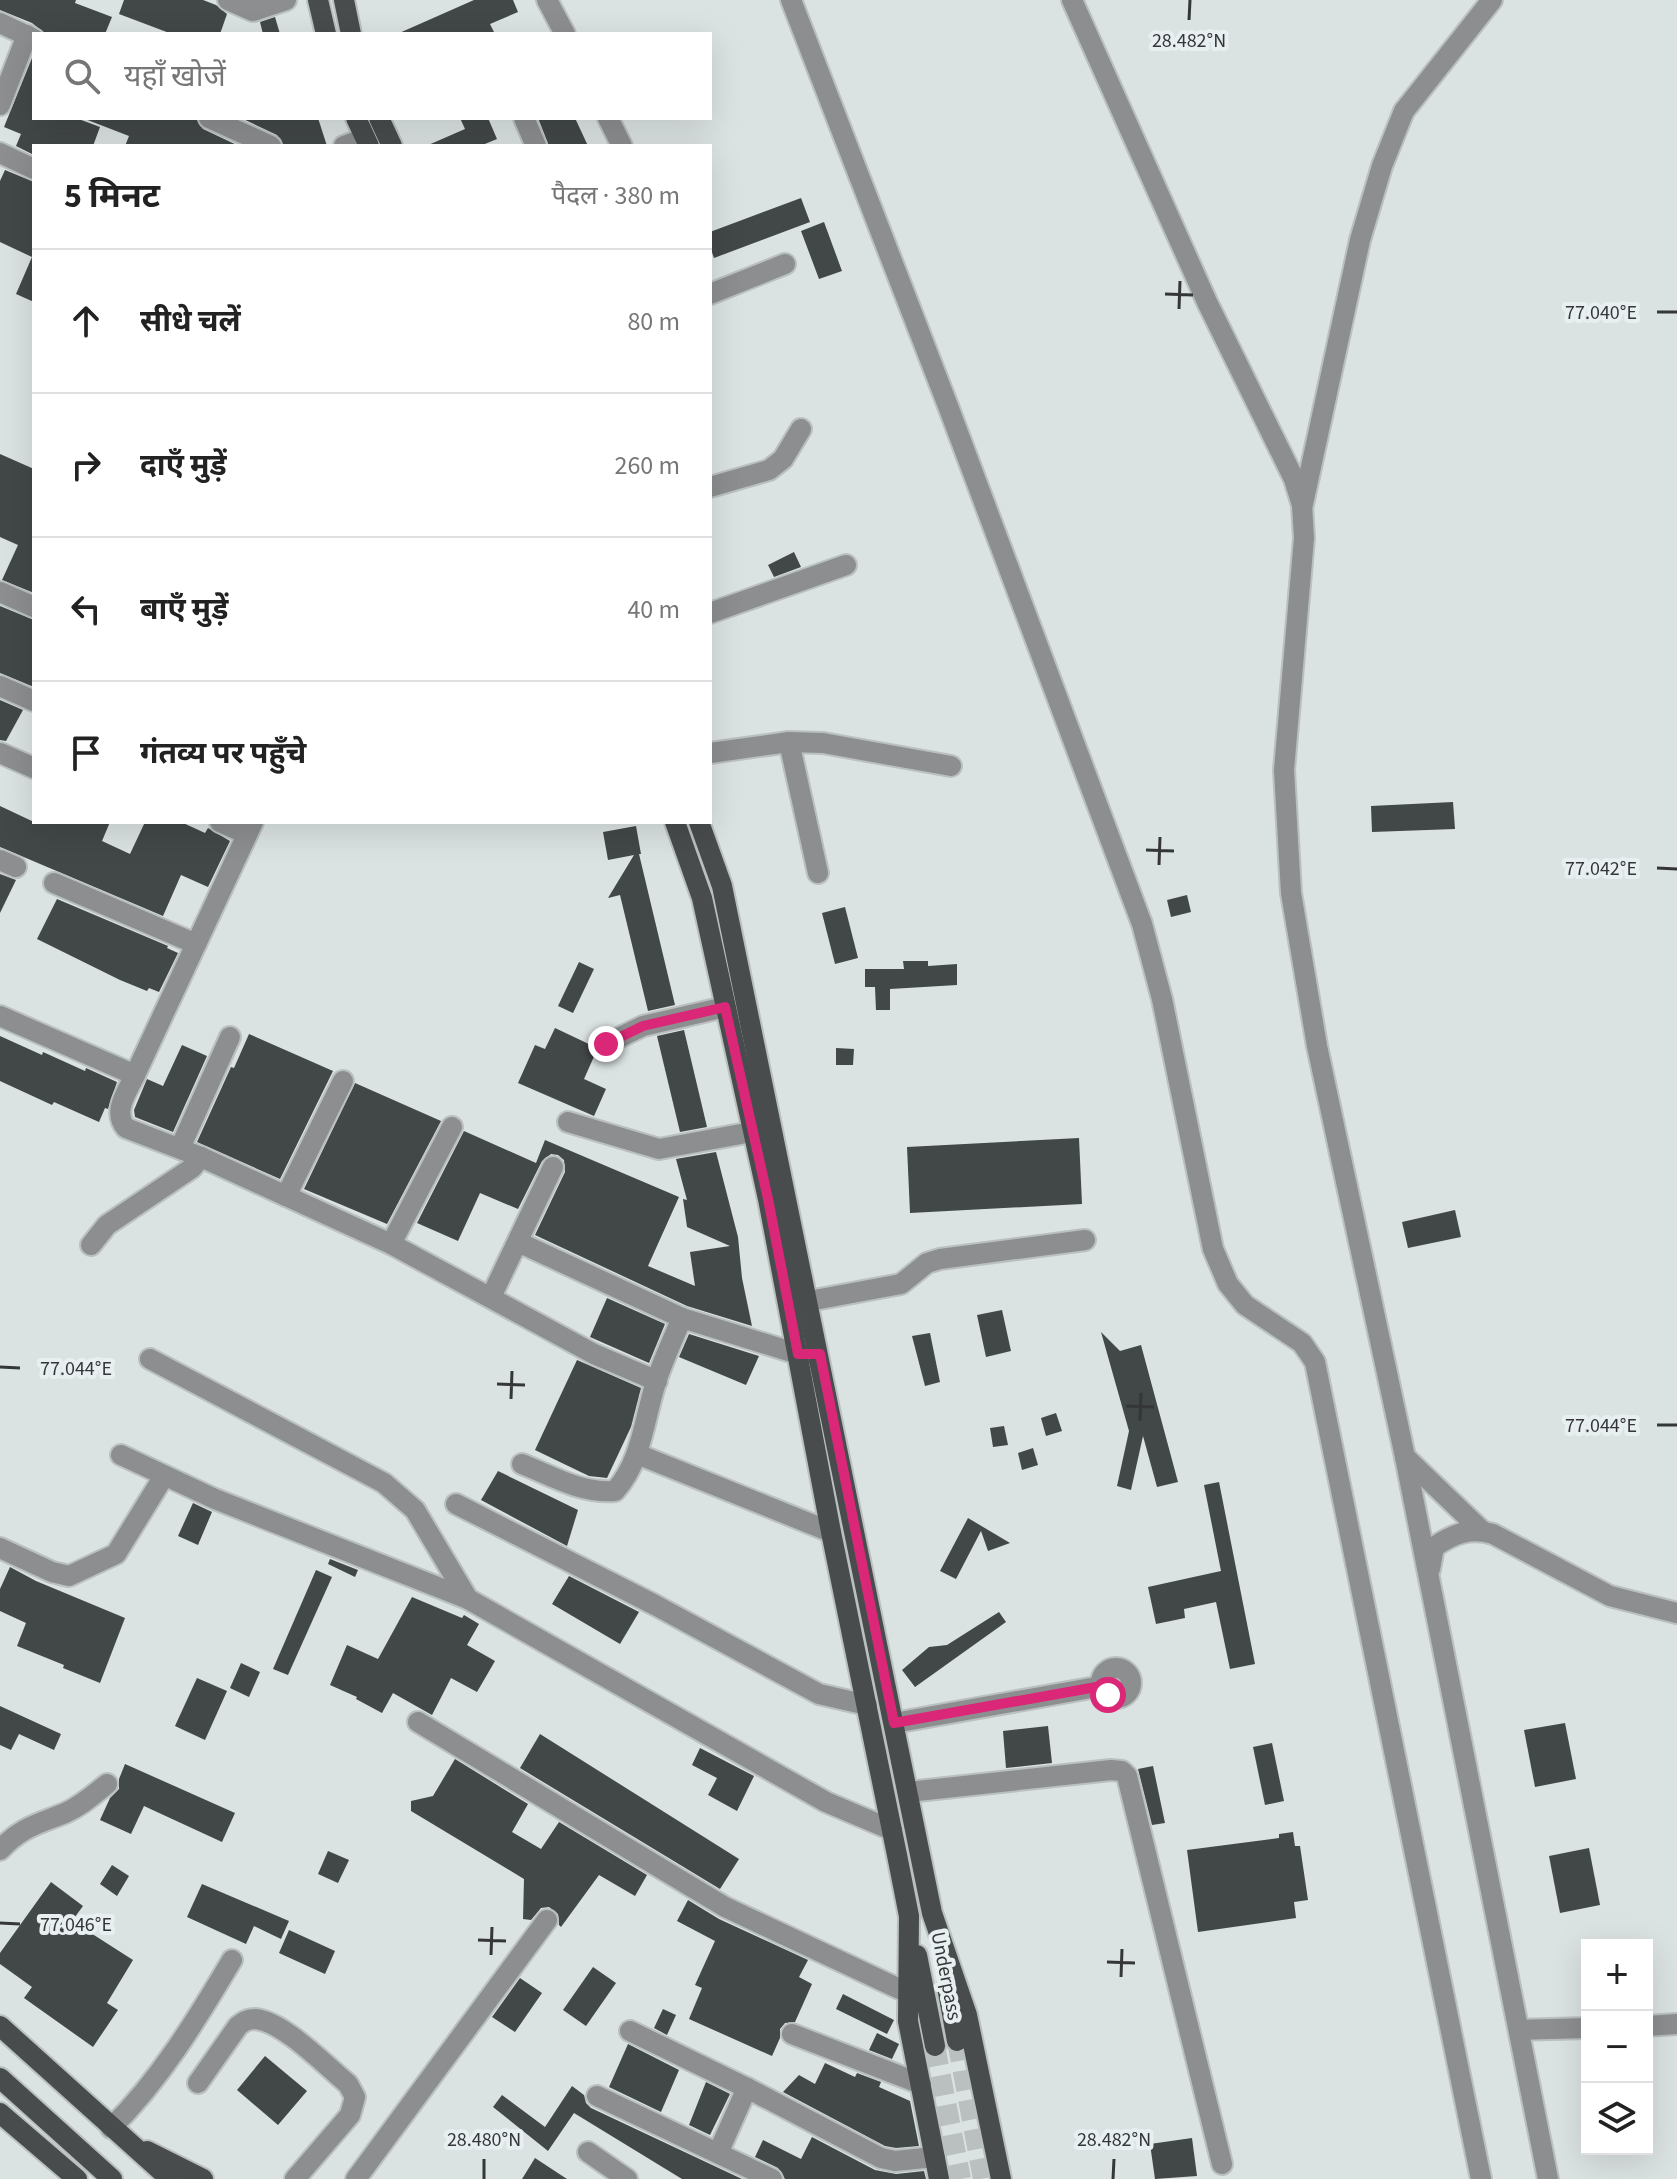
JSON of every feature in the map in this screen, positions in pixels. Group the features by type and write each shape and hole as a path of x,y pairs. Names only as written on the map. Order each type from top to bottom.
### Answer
{"main road":[{"path":"318,0 326,32"},
{"path":"344,0 351,32"},
{"path":"357,120 367,142"},
{"path":"380,120 391,144"},
{"path":"676,824 702,898 752,1132 909,1916 908,2021 939,2179"},
{"path":"700,824 722,886 932,1913 967,2015 1001,2179"},
{"name":"Underpass","path":"932,1913 957,2041"},
{"name":"Underpass","path":"909,1916 935,2046"},
{"path":"0,2026 166,2176"},
{"path":"0,2078 112,2179"},
{"path":"0,2113 77,2179"},
{"path":"118,2134 203,2179"}],"street":[{"path":"228,0 253,11 286,0"},
{"path":"547,0 564,32"},
{"path":"791,0 948,406 1142,924 1162,999 1213,1249 1228,1284 1245,1305 1302,1343 1315,1362 1481,2179"},
{"path":"1072,0 1207,302 1294,479 1302,505 1304,538 1284,770 1291,893 1317,1046 1405,1457 1548,2179"},
{"path":"1302,505 1360,240 1382,166 1404,111 1492,0"},
{"path":"0,23 30,37 0,105"},
{"path":"213,120 267,144"},
{"path":"525,120 535,144"},
{"path":"609,120 621,144"},
{"path":"0,153 32,168"},
{"path":"712,293 785,264"},
{"path":"712,486 769,470 783,459 801,429"},
{"path":"712,612 846,565"},
{"path":"0,592 32,606"},
{"path":"0,686 32,700"},
{"path":"712,753 789,742 823,743 951,766"},
{"path":"789,742 818,873"},
{"path":"0,753 32,767"},
{"path":"230,824 250,828 118,1112 120,1121 126,1128 201,1157 391,1244 594,1354 657,1381"},
{"path":"54,883 196,944"},
{"path":"606,1044 643,1026 725,1007"},
{"path":"0,1016 135,1075"},
{"path":"180,1148 230,1037"},
{"path":"286,1196 343,1081"},
{"path":"568,1122 659,1149 752,1132"},
{"path":"391,1244 452,1127"},
{"path":"91,1245 107,1225 192,1168 201,1157"},
{"path":"491,1297 553,1167"},
{"path":"809,1301 901,1284 927,1263 940,1259 1085,1240"},
{"path":"518,1242 682,1318 798,1354 820,1354"},
{"path":"522,1464 583,1489 599,1493 615,1491 625,1479 637,1454 657,1381 682,1318"},
{"path":"150,1359 384,1483 415,1510 468,1599"},
{"path":"637,1454 831,1532"},
{"path":"121,1455 215,1499 468,1599 826,1802 892,1830"},
{"path":"1405,1457 1481,1530 1610,1596 1667,1613 1677,1613"},
{"path":"0,1548 52,1572 69,1576 116,1554 164,1476"},
{"path":"456,1504 655,1605 819,1694 867,1705"},
{"path":"1429,1576 1434,1547 1451,1535 1481,1530"},
{"path":"894,1723 1102,1686"},
{"path":"418,1722 725,1907 908,1993"},
{"path":"908,1792 1111,1770 1122,1771 1127,1776 1222,2164"},
{"path":"0,1850 10,1839 33,1824 84,1803 107,1784"},
{"path":"356,2179 547,1920"},
{"path":"118,2134 232,1960"},
{"path":"198,2083 238,2026 247,2020 257,2019 276,2025 348,2084 355,2097 350,2115 295,2179"},
{"path":"1653,2026 1677,2024"},
{"path":"1519,2030 1581,2028"},
{"path":"630,2031 881,2158 895,2161 935,2157"},
{"path":"792,2034 921,2084"},
{"path":"718,2153 747,2088"},
{"path":"597,2096 772,2179"},
{"path":"588,2152 627,2179"}],"building":[{"path":"0,0 76,0 75,3 112,17 106,32 43,32 32,23 0,10"},
{"path":"124,0 203,0 227,14 221,32 167,32 119,14"},
{"path":"474,0 513,0 518,12 490,24 494,32 402,32"},
{"path":"275,17 279,32 262,32 260,22"},
{"path":"32,58 32,120 81,120 100,127 94,144 32,144 32,154 16,146 21,134 4,127"},
{"path":"88,120 197,120 203,129 235,144 126,144 129,136"},
{"path":"245,120 319,120 326,144 283,144 277,135"},
{"path":"461,120 489,120 497,139 485,144 431,144 465,129"},
{"path":"539,120 576,120 587,144 548,144"},
{"path":"5,170 32,181 32,257 0,242 0,181"},
{"path":"801,198 810,222 714,258 712,231"},
{"path":"824,222 842,271 819,279 801,231"},
{"path":"32,257 32,301 16,294"},
{"path":"0,454 32,468 32,592 2,580 18,545 0,537"},
{"path":"794,552 801,567 774,577 768,565"},
{"path":"0,606 32,619 32,686 0,673"},
{"path":"0,700 23,710 6,741 0,740"},
{"path":"1453,802 1455,829 1372,832 1371,806"},
{"path":"0,806 32,821 32,824 109,824 102,841 130,854 144,824 185,824 205,833 208,828 230,841 208,887 181,875 163,916 0,847"},
{"path":"636,826 639,854 675,1005 648,1011 620,895 608,898 634,855 608,860 603,832"},
{"path":"0,874 16,880 0,913"},
{"path":"1187,895 1191,912 1171,917 1167,900"},
{"path":"57,899 178,953 159,992 149,988 147,991 120,980 37,939"},
{"path":"845,907 858,958 835,964 822,913"},
{"path":"903,961 928,961 928,966 957,964 957,985 890,989 890,1010 876,1010 875,987 865,987 865,969 904,969"},
{"path":"579,962 594,969 573,1013 558,1006"},
{"path":"555,1028 593,1046 596,1052 584,1079 606,1089 594,1116 518,1083 535,1045 545,1049"},
{"path":"684,1030 707,1127 680,1132 657,1036"},
{"path":"249,1034 333,1071 280,1179 197,1142"},
{"path":"0,1036 117,1082 108,1109 105,1108 99,1122 0,1081"},
{"path":"182,1045 207,1056 173,1132 135,1117 134,1110 147,1079 163,1086"},
{"path":"836,1048 854,1049 853,1065 836,1065"},
{"path":"355,1083 441,1121 387,1224 304,1189"},
{"path":"464,1131 536,1163 545,1140 679,1197 648,1266 695,1286 690,1252 730,1246 687,1227 683,1199 687,1200 676,1159 716,1152 738,1237 742,1278 752,1326 687,1306 535,1235 565,1172 564,1160 558,1155 551,1154 542,1161 518,1209 480,1193 458,1241 417,1223"},
{"path":"1079,1138 1082,1204 910,1213 907,1147"},
{"path":"1455,1210 1461,1237 1408,1248 1402,1222"},
{"path":"607,1298 665,1324 649,1363 590,1337"},
{"path":"1002,1310 1011,1351 986,1357 977,1315"},
{"path":"1101,1332 1120,1351 1141,1345 1178,1482 1157,1487 1143,1436 1131,1490 1117,1486 1129,1431"},
{"path":"930,1333 940,1382 925,1386 912,1336"},
{"path":"689,1334 759,1356 746,1385 679,1357"},
{"path":"577,1360 641,1388 631,1427 607,1478 589,1476 535,1450"},
{"path":"1056,1413 1062,1431 1046,1436 1041,1418"},
{"path":"1004,1426 1008,1445 993,1447 990,1428"},
{"path":"1033,1448 1038,1465 1022,1470 1018,1453"},
{"path":"498,1471 578,1510 567,1546 481,1500"},
{"path":"1219,1482 1255,1664 1230,1669 1216,1602 1184,1609 1185,1618 1156,1624 1148,1587 1221,1571 1204,1485"},
{"path":"193,1503 212,1512 198,1545 178,1536"},
{"path":"968,1518 1010,1543 988,1551 981,1531 956,1579 940,1571"},
{"path":"330,1559 358,1570 355,1577 328,1564"},
{"path":"10,1567 125,1618 100,1683 17,1646 26,1623 0,1611 0,1589"},
{"path":"316,1570 332,1577 288,1675 273,1669"},
{"path":"569,1576 639,1612 620,1644 552,1604"},
{"path":"412,1597 462,1618 464,1615 479,1624 467,1645 495,1661 477,1692 451,1678 432,1715 393,1693 382,1713 330,1685 347,1645 378,1659"},
{"path":"999,1612 1006,1622 915,1687 902,1670 929,1647 947,1645"},
{"path":"241,1663 260,1672 249,1697 230,1688"},
{"path":"197,1678 227,1691 205,1740 175,1726"},
{"path":"0,1706 61,1734 54,1750 19,1734 11,1750 0,1745"},
{"path":"1565,1723 1576,1779 1535,1787 1524,1730"},
{"path":"1048,1726 1052,1763 1006,1768 1003,1731"},
{"path":"540,1734 739,1859 720,1889 520,1768"},
{"path":"1272,1743 1284,1801 1265,1805 1253,1747"},
{"path":"700,1748 754,1776 737,1811 708,1795 717,1778 692,1765"},
{"path":"455,1759 528,1804 512,1832 541,1849 559,1822 647,1875 635,1896 599,1875 561,1927 558,1914 549,1907 541,1908 531,1920 523,1919 524,1879 411,1811 411,1801 433,1796"},
{"path":"125,1764 235,1813 222,1842 144,1806 131,1834 100,1820 110,1798 119,1789"},
{"path":"1153,1766 1165,1823 1152,1825 1138,1769"},
{"path":"1293,1832 1295,1846 1300,1846 1308,1900 1294,1902 1296,1918 1198,1932 1187,1850 1279,1838 1279,1834"},
{"path":"1589,1848 1600,1905 1560,1913 1549,1856"},
{"path":"328,1851 349,1860 338,1883 318,1874"},
{"path":"112,1865 129,1876 117,1896 100,1884"},
{"path":"51,1882 83,1906 72,1921 133,1960 107,2003 118,2010 93,2047 24,1998 32,1987 0,1964 0,1953"},
{"path":"202,1884 289,1921 281,1939 254,1926 246,1944 187,1917"},
{"path":"688,1900 719,1919 808,1960 799,1977 812,1984 795,2022 785,2023 780,2029 780,2038 772,2056 689,2019 702,1988 695,1985 715,1941 677,1921"},
{"path":"289,1930 335,1951 325,1974 279,1953"},
{"path":"593,1967 616,1983 586,2026 563,2010"},
{"path":"520,1978 542,1993 515,2032 492,2017"},
{"path":"843,1994 894,2020 887,2034 836,2009"},
{"path":"663,2009 676,2015 667,2035 654,2028"},
{"path":"877,2033 899,2044 892,2059 869,2050"},
{"path":"628,2044 679,2070 661,2112 609,2087"},
{"path":"265,2056 307,2091 278,2125 237,2090"},
{"path":"825,2063 855,2077 857,2073 881,2082 879,2087 910,2101 919,2146 885,2146 783,2092 799,2075 815,2084"},
{"path":"706,2082 730,2094 710,2135 689,2125"},
{"path":"572,2086 584,2095 591,2108 742,2179 682,2179 574,2113 548,2151 493,2107 502,2095 545,2127"},
{"path":"812,2137 875,2170 896,2174 924,2171 926,2179 785,2179 778,2168 755,2157 763,2140 801,2159"},
{"path":"1192,2138 1197,2176 1155,2179 1150,2144"},
{"path":"535,2158 567,2179 522,2179"}],"tunnel":[{"path":"957,2041 983,2179"},
{"path":"935,2046 961,2179"}],"route":[{"path":"606,1044 643,1026 725,1007 768,1199 798,1354 820,1354 894,1723 1102,1686 1108,1695"}]}
